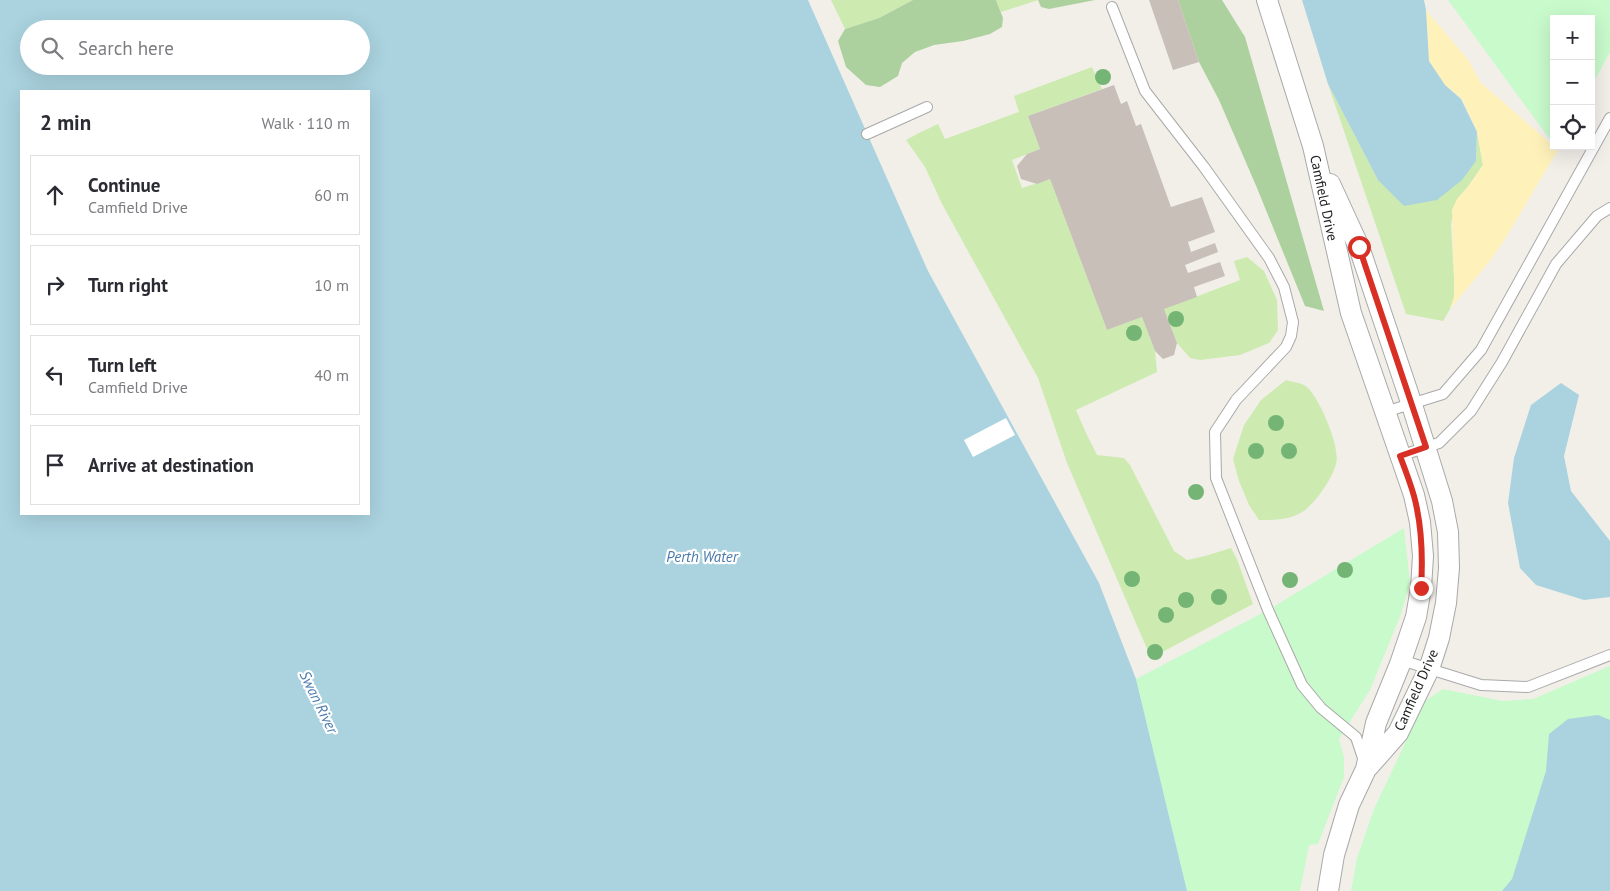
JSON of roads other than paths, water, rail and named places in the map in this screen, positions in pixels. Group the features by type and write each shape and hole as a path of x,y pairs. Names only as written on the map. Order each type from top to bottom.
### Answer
{"street":[{"name":"Camfield Drive","path":"1267,0 1313,146 1351,313 1414,495 1420,522 1423,556 1421,588 1416,617 1402,660 1376,723 1366,769 1349,805 1334,855 1328,891"},
{"name":"Camfield Drive","path":"1313,146 1359,247 1426,447 1444,509 1448,532 1449,568 1446,603 1439,638 1429,669 1398,733 1366,769"}],"lane":[{"path":"1112,7 1145,91 1204,167 1269,258 1284,288 1293,322 1291,336 1286,347 1236,400 1214,432 1216,478 1268,610 1302,685 1321,708 1356,737 1366,769"},
{"path":"867,134 927,107"},
{"path":"1385,412 1443,394 1481,350 1610,118"},
{"path":"1400,456 1439,443 1472,411 1502,362 1556,264 1597,216 1610,208"},
{"path":"1402,660 1481,685 1528,687 1610,655"}],"water":[{"name":"Perth Water","path":"0,0 808,0 928,271 1099,583 1136,679 1187,891 0,891"},
{"path":"1302,0 1424,0 1429,61 1445,85 1461,99 1477,132 1476,161 1462,180 1437,200 1404,206 1378,180 1328,84"},
{"path":"1561,383 1579,395 1564,456 1571,491 1610,541 1610,597 1584,600 1536,585 1520,568 1508,503 1514,458 1531,405"},
{"path":"1598,715 1610,720 1610,891 1502,891 1512,879 1546,771 1549,734 1568,719"}],"water label":[{"name":"Swan River","path":"319,702"}]}
